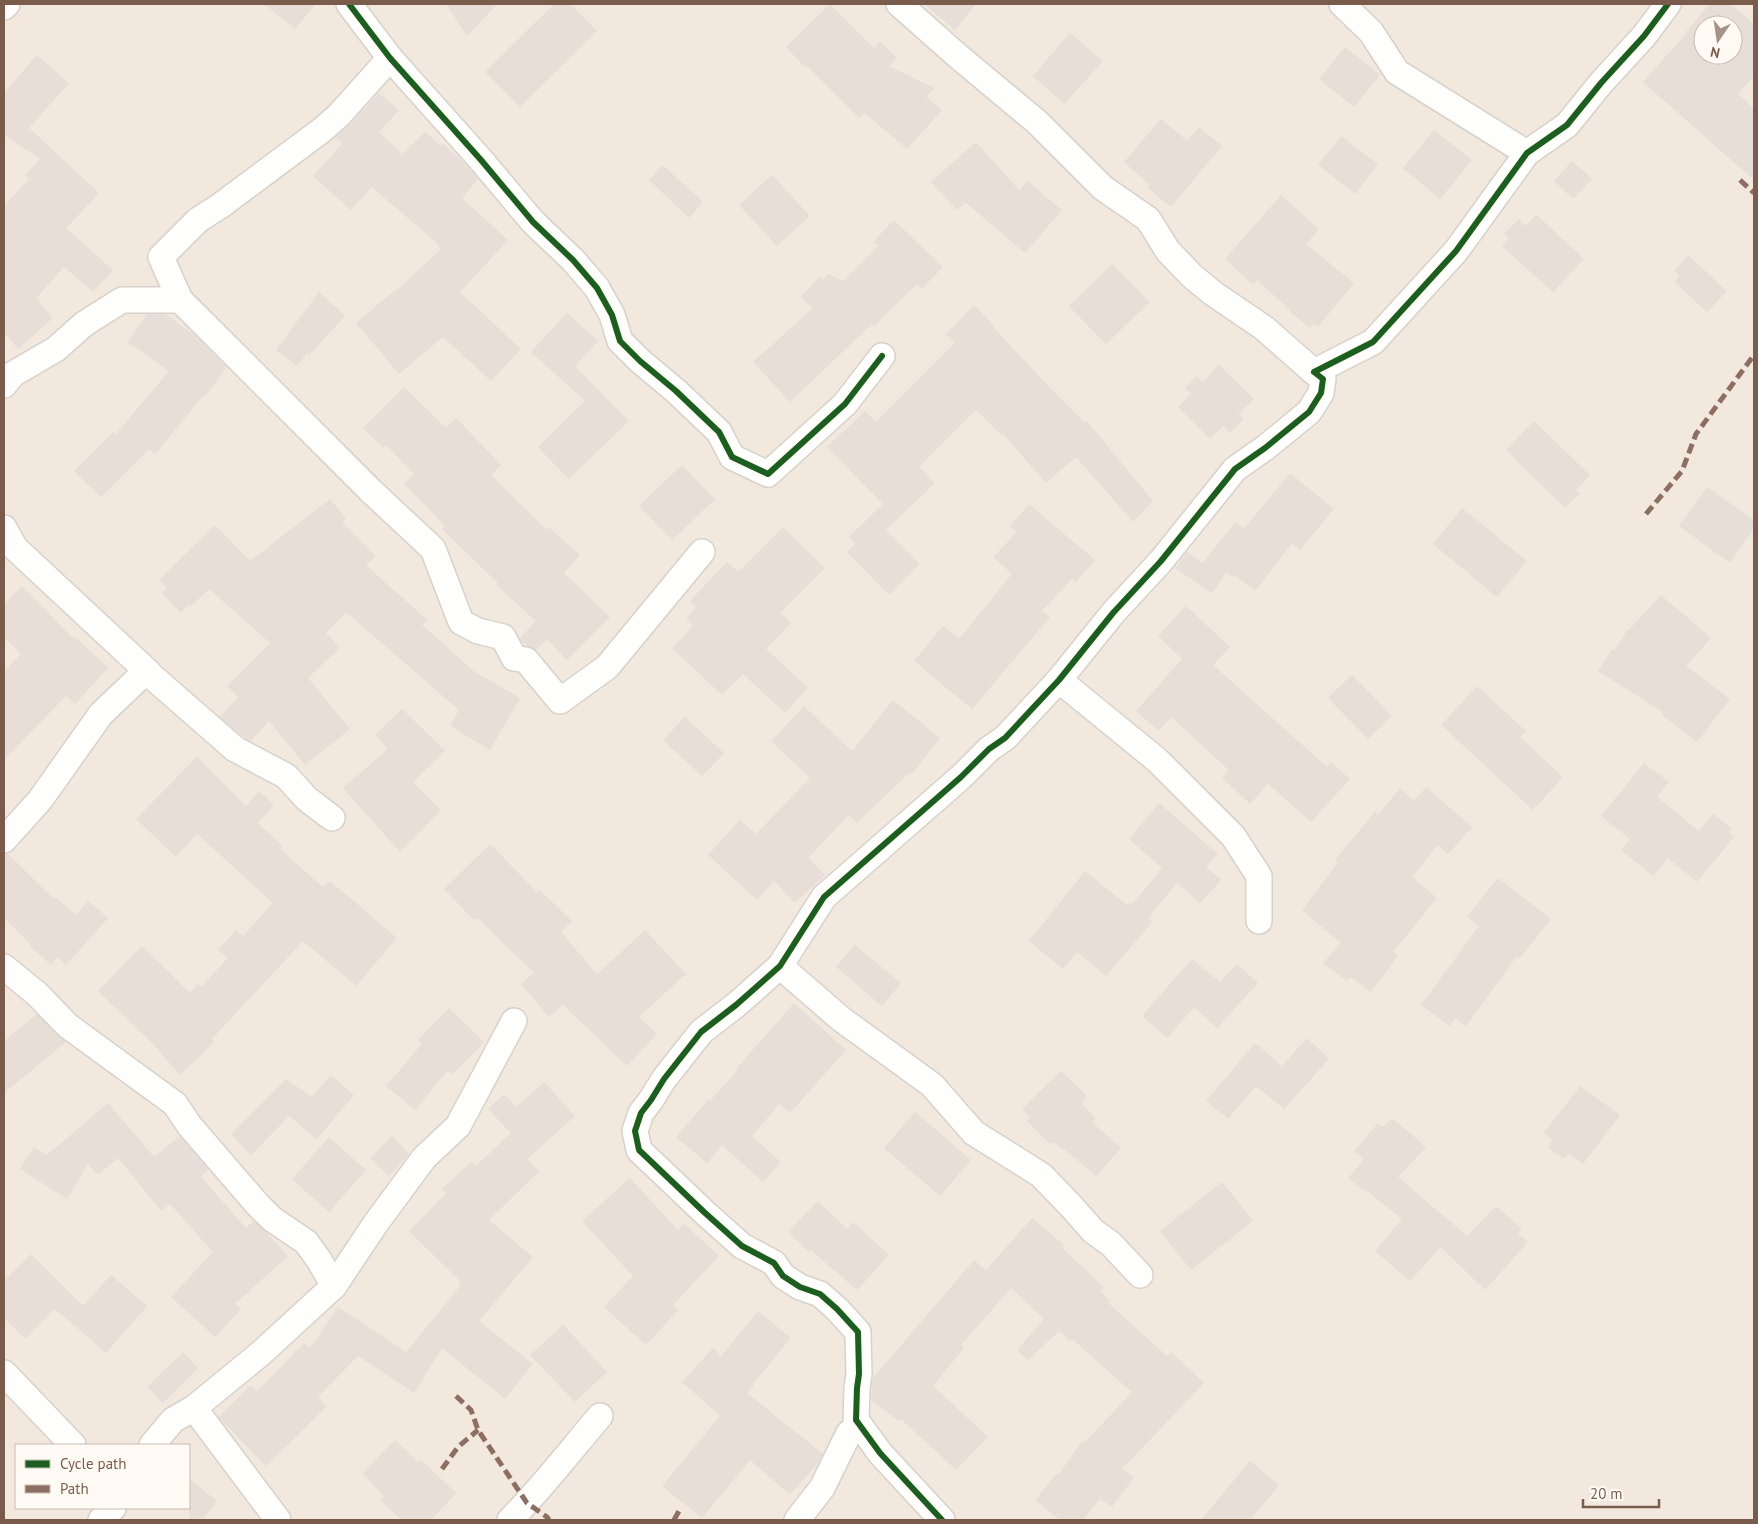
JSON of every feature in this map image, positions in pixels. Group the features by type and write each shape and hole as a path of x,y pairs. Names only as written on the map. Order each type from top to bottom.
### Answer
{"street":[{"path":"4,7 7,4"},
{"path":"349,4 390,58 481,160 533,222 573,260 597,288 612,315 620,341 719,432 732,457 768,474 845,404 882,356"},
{"path":"899,4 1037,122 1103,188 1148,219 1168,251 1192,276 1214,294 1264,328 1323,379 1321,393 1309,412 1235,469 1162,561 1113,613 1059,680 1005,738 989,749 961,777 824,897 780,966 736,1005 701,1032 664,1078 641,1113 635,1131 639,1150 742,1246 774,1263 783,1276 800,1287 820,1294 838,1309 858,1332 859,1374 856,1420 880,1453 942,1520"},
{"path":"1342,4 1371,32 1397,72 1527,153"},
{"path":"1314,372 1373,342 1456,251 1527,153 1567,125 1601,83 1644,36 1668,4"},
{"path":"390,58 339,116 220,206 198,220 161,257 180,300 364,484 433,549 461,622 478,631 503,637 514,658 526,660 560,701 607,667 702,552"},
{"path":"4,385 13,374 56,349 84,324 122,300 180,300"},
{"path":"4,528 15,548 148,672"},
{"path":"148,672 139,666 235,750 286,776 307,799 332,818"},
{"path":"4,840 40,800 101,714 142,675 148,672"},
{"path":"1059,680 1157,760 1233,836 1259,876 1259,921"},
{"path":"780,966 841,1019 932,1086 974,1133 1040,1175 1093,1231 1111,1244 1140,1275"},
{"path":"4,967 37,994 68,1026 151,1085 174,1104 257,1204 272,1219 306,1242 334,1286"},
{"path":"153,1444 173,1420 194,1408 260,1354 334,1286 376,1222 424,1158 458,1126 514,1021"},
{"path":"4,1373 72,1444"},
{"path":"194,1408 278,1520"},
{"path":"510,1520 527,1503 600,1416"},
{"path":"797,1520 822,1488 849,1433"},
{"path":"102,1520 112,1509"}],"shaded area":[{"path":"4,4 1754,4 1754,1520 4,1520"}],"building":[{"path":"264,4 316,4 295,29"},
{"path":"446,4 497,4 467,36"},
{"path":"554,4 570,4 597,31 520,107 485,72"},
{"path":"830,4 874,48 880,41 897,58 889,66 934,88 926,97 942,110 907,149 865,113 859,118 786,47"},
{"path":"924,4 976,4 955,30"},
{"path":"1710,4 1730,4 1754,24 1754,76 1738,94 1754,109 1754,180 1643,82 1693,24 1693,65 1743,65 1743,15 1701,15"},
{"path":"1070,33 1103,61 1064,104 1033,76"},
{"path":"1345,47 1380,75 1354,107 1319,79"},
{"path":"37,55 69,83 29,128 99,193 66,228 113,270 93,292 64,267 36,298 53,318 18,349 4,332 4,206 29,179 25,175 40,159 4,135 4,93"},
{"path":"379,93 399,110 379,132 402,154 425,132 441,146 443,144 478,179 462,198 508,240 460,292 521,349 491,381 443,337 399,374 356,323 395,292 441,249 439,245 372,187 351,210 313,176 343,143 335,138 350,125"},
{"path":"1161,119 1187,141 1199,127 1222,146 1171,207 1148,188 1150,185 1124,162"},
{"path":"1434,130 1472,160 1440,199 1403,168"},
{"path":"1341,136 1378,164 1355,194 1318,165"},
{"path":"976,142 1019,190 1027,181 1062,210 1025,253 966,203 957,210 931,182"},
{"path":"1572,161 1592,179 1573,199 1554,181"},
{"path":"663,165 703,202 689,218 649,180"},
{"path":"772,175 810,216 777,246 739,205"},
{"path":"1281,195 1319,229 1306,244 1354,283 1318,327 1314,324 1310,328 1290,312 1257,280 1253,285 1225,259"},
{"path":"1536,214 1584,259 1553,292 1502,246 1509,239 1504,234 1519,219 1526,226"},
{"path":"894,220 943,267 922,289 917,284 790,402 753,362 813,308 801,297 820,276 823,279 828,274 843,281 878,246 873,242"},
{"path":"1688,255 1727,291 1707,312 1675,282 1680,276 1674,271"},
{"path":"1112,264 1150,302 1106,344 1069,306"},
{"path":"319,292 345,316 309,355 307,353 297,366 276,350"},
{"path":"974,305 1052,390 1085,423 1087,421 1153,501 1133,522 1076,457 1046,483 1002,433 1001,435 976,410 919,467 935,483 886,530 920,564 889,595 847,552 855,544 849,537 883,504 827,447 865,411 876,422 955,343 946,334"},
{"path":"567,313 598,341 575,366 629,421 569,479 538,447 585,401 531,352"},
{"path":"147,314 165,314 196,336 226,367 205,397 204,395 155,454 149,449 101,497 74,471 113,432 115,435 169,371 128,342"},
{"path":"1219,365 1254,399 1238,414 1244,419 1230,433 1223,426 1210,439 1178,407 1191,394 1185,388 1197,376 1203,382"},
{"path":"404,387 446,428 456,418 501,465 491,475 546,529 548,527 580,555 564,573 610,617 567,660 547,639 536,650 521,641 520,638 536,621 496,585 498,583 442,529 445,526 404,484 414,474 386,445 383,448 363,428"},
{"path":"1534,421 1590,475 1576,490 1580,493 1565,508 1506,450"},
{"path":"682,465 715,499 672,540 639,506"},
{"path":"1290,473 1334,509 1300,550 1292,543 1255,591 1234,575 1232,577 1226,573 1212,593 1175,568 1187,552 1203,563 1235,522 1244,529"},
{"path":"1707,487 1754,520 1754,528 1730,563 1679,526"},
{"path":"330,499 346,519 342,522 376,556 366,565 427,620 422,625 475,672 520,698 490,750 450,726 459,710 346,612 326,633 340,648 308,678 350,729 305,765 269,721 251,741 220,717 238,697 227,686 270,643 209,589 190,607 188,605 181,613 162,593 167,588 159,580 215,525 250,561"},
{"path":"1029,504 1095,560 1076,582 1072,579 1042,611 1050,617 972,709 914,661 943,626 959,639 1012,574 993,557 1017,532 1010,526"},
{"path":"1462,508 1527,561 1497,597 1433,544"},
{"path":"783,527 825,568 780,613 791,623 766,649 808,688 785,713 743,674 722,695 672,648 693,626 686,619 696,607 690,601 727,562 738,572"},
{"path":"22,586 73,638 75,637 108,668 75,704 66,696 4,760 4,672 21,654 4,637 4,604"},
{"path":"1661,595 1711,638 1686,666 1730,699 1697,742 1661,714 1663,712 1598,671 1628,629"},
{"path":"1186,606 1230,647 1213,665 1327,767 1331,762 1350,779 1311,822 1268,784 1250,804 1222,778 1229,770 1171,717 1159,731 1136,711 1182,659 1158,636"},
{"path":"1352,675 1392,716 1368,739 1328,698"},
{"path":"1477,686 1526,731 1520,737 1563,777 1533,810 1441,725"},
{"path":"893,700 940,738 912,774 910,772 857,823 849,815 808,858 825,875 795,903 774,881 757,900 708,855 740,820 756,834 810,778 771,741 804,706 852,751"},
{"path":"402,709 445,751 413,782 441,810 400,852 343,788 388,749 375,735"},
{"path":"685,717 724,753 702,776 663,740"},
{"path":"197,757 246,806 259,791 274,805 258,823 283,846 280,849 323,887 330,881 397,938 356,986 303,941 212,1039 214,1042 180,1075 152,1043 98,991 142,946 190,993 198,984 201,987 228,958 218,950 236,930 243,936 273,903 197,834 176,857 136,819"},
{"path":"1644,763 1669,782 1657,797 1699,831 1713,814 1732,829 1729,833 1734,837 1697,882 1668,858 1653,876 1621,850 1630,839 1601,816"},
{"path":"1426,787 1472,827 1448,854 1438,845 1412,877 1437,898 1393,952 1398,956 1371,992 1351,977 1347,981 1323,963 1341,943 1302,910 1338,862 1335,860 1375,812 1378,815 1400,788 1414,801"},
{"path":"1159,803 1218,854 1206,867 1221,880 1200,903 1177,883 1148,918 1152,922 1106,976 1077,952 1063,969 1029,941 1085,871 1127,905 1129,903 1131,905 1162,868 1129,839"},
{"path":"490,844 537,892 540,890 572,921 561,932 597,974 645,930 686,974 639,1017 657,1034 627,1066 563,1005 549,1017 521,984 534,973 478,918 475,921 444,889"},
{"path":"4,854 8,854 54,899 55,897 76,915 88,901 108,918 66,965 57,957 51,965 4,918"},
{"path":"1498,878 1551,919 1520,958 1517,956 1466,1026 1455,1018 1450,1026 1421,1005 1479,926 1467,917"},
{"path":"855,945 901,983 882,1006 836,967"},
{"path":"1192,959 1220,982 1237,964 1258,983 1217,1028 1194,1007 1167,1038 1142,1016"},
{"path":"794,1003 846,1050 790,1113 779,1104 752,1136 781,1162 763,1182 722,1145 707,1163 676,1137 708,1100 710,1101 738,1070 736,1069"},
{"path":"449,1008 484,1042 453,1074 448,1070 415,1110 386,1086 422,1044 418,1040"},
{"path":"37,1014 66,1042 4,1093 4,1041"},
{"path":"1307,1038 1329,1059 1284,1109 1256,1086 1228,1119 1206,1101 1255,1043 1282,1066"},
{"path":"1061,1071 1086,1095 1084,1097 1086,1098 1081,1103 1096,1118 1092,1122 1121,1148 1096,1176 1054,1142 1051,1145 1027,1121 1030,1117 1022,1109"},
{"path":"331,1075 354,1095 317,1139 289,1116 251,1155 231,1134 286,1079 312,1097"},
{"path":"544,1082 575,1116 527,1159 539,1171 489,1220 533,1257 479,1321 533,1364 505,1399 442,1348 414,1393 358,1356 318,1397 327,1406 266,1466 218,1417 251,1385 257,1391 304,1343 310,1348 338,1307 406,1352 461,1285 458,1283 460,1281 409,1231 446,1193 442,1189 471,1162 476,1166 511,1133 488,1109 504,1094 516,1107"},
{"path":"1580,1086 1620,1115 1583,1164 1569,1153 1564,1159 1548,1147 1553,1140 1544,1133"},
{"path":"108,1103 154,1157 180,1136 208,1169 201,1177 246,1228 254,1221 288,1256 235,1304 241,1309 215,1337 171,1297 213,1252 170,1204 161,1211 118,1158 98,1175 88,1164 67,1199 20,1169 34,1147 47,1155"},
{"path":"915,1112 971,1160 940,1196 884,1148"},
{"path":"1392,1118 1426,1147 1398,1177 1467,1236 1496,1206 1522,1229 1518,1234 1528,1242 1485,1290 1441,1247 1410,1281 1375,1251 1402,1219 1348,1178 1364,1159 1354,1151 1378,1123 1383,1127"},
{"path":"392,1136 409,1154 389,1176 370,1158"},
{"path":"329,1137 366,1170 329,1212 292,1179"},
{"path":"630,1178 678,1230 684,1224 719,1256 673,1305 678,1310 646,1345 604,1307 633,1276 582,1221"},
{"path":"1222,1182 1253,1221 1191,1270 1160,1231"},
{"path":"818,1201 847,1229 853,1222 889,1255 857,1290 811,1250 809,1252 788,1232"},
{"path":"1032,1218 1064,1245 1062,1248 1104,1287 1100,1291 1110,1301 1108,1303 1167,1356 1171,1352 1204,1383 1122,1469 1134,1477 1112,1507 1100,1499 1083,1520 1060,1520 1035,1500 1057,1473 1059,1474 1083,1440 1085,1442 1132,1392 1072,1339 1070,1341 1059,1331 1028,1360 1017,1350 1044,1319 1011,1288 961,1345 964,1348 933,1386 988,1437 956,1470 901,1419 899,1421 871,1400 873,1378 974,1260 986,1270"},
{"path":"31,1254 83,1306 111,1275 147,1306 106,1353 55,1309 25,1339 4,1318 4,1281"},
{"path":"758,1311 791,1338 747,1393 823,1454 818,1463 790,1495 750,1460 702,1518 662,1486 720,1416 682,1382 713,1348 721,1356"},
{"path":"563,1325 607,1372 575,1402 530,1355"},
{"path":"183,1352 198,1368 163,1403 147,1387"},
{"path":"395,1440 418,1462 420,1459 456,1493 431,1520 402,1520 381,1501 384,1497 363,1473"},
{"path":"1250,1461 1279,1485 1250,1520 1201,1520"},
{"path":"190,1480 217,1501 202,1520 189,1520"}],"marked path":[{"path":"1740,180 1754,193"},
{"path":"1646,514 1682,471 1696,434 1754,355"},
{"path":"456,1396 471,1410 478,1430 527,1503 549,1520"},
{"path":"442,1469 458,1447 478,1430"},
{"path":"674,1520 679,1511"}],"cycle path":[{"path":"349,4 390,58 481,160 533,222 573,260 597,288 612,315 620,341 719,432 732,457 768,474 845,404 882,356"},
{"path":"942,1520 880,1453 856,1420 859,1374 858,1332 820,1294 800,1287 783,1276 774,1263 742,1246 639,1150 635,1131 641,1113 664,1079 701,1032 736,1005 780,966 824,897 961,777 989,749 1005,738 1059,680 1113,613 1161,561 1235,469 1265,448 1309,412 1321,393 1323,379 1314,372 1373,342 1456,251 1527,153 1567,125 1601,83 1644,36 1668,4"}]}
